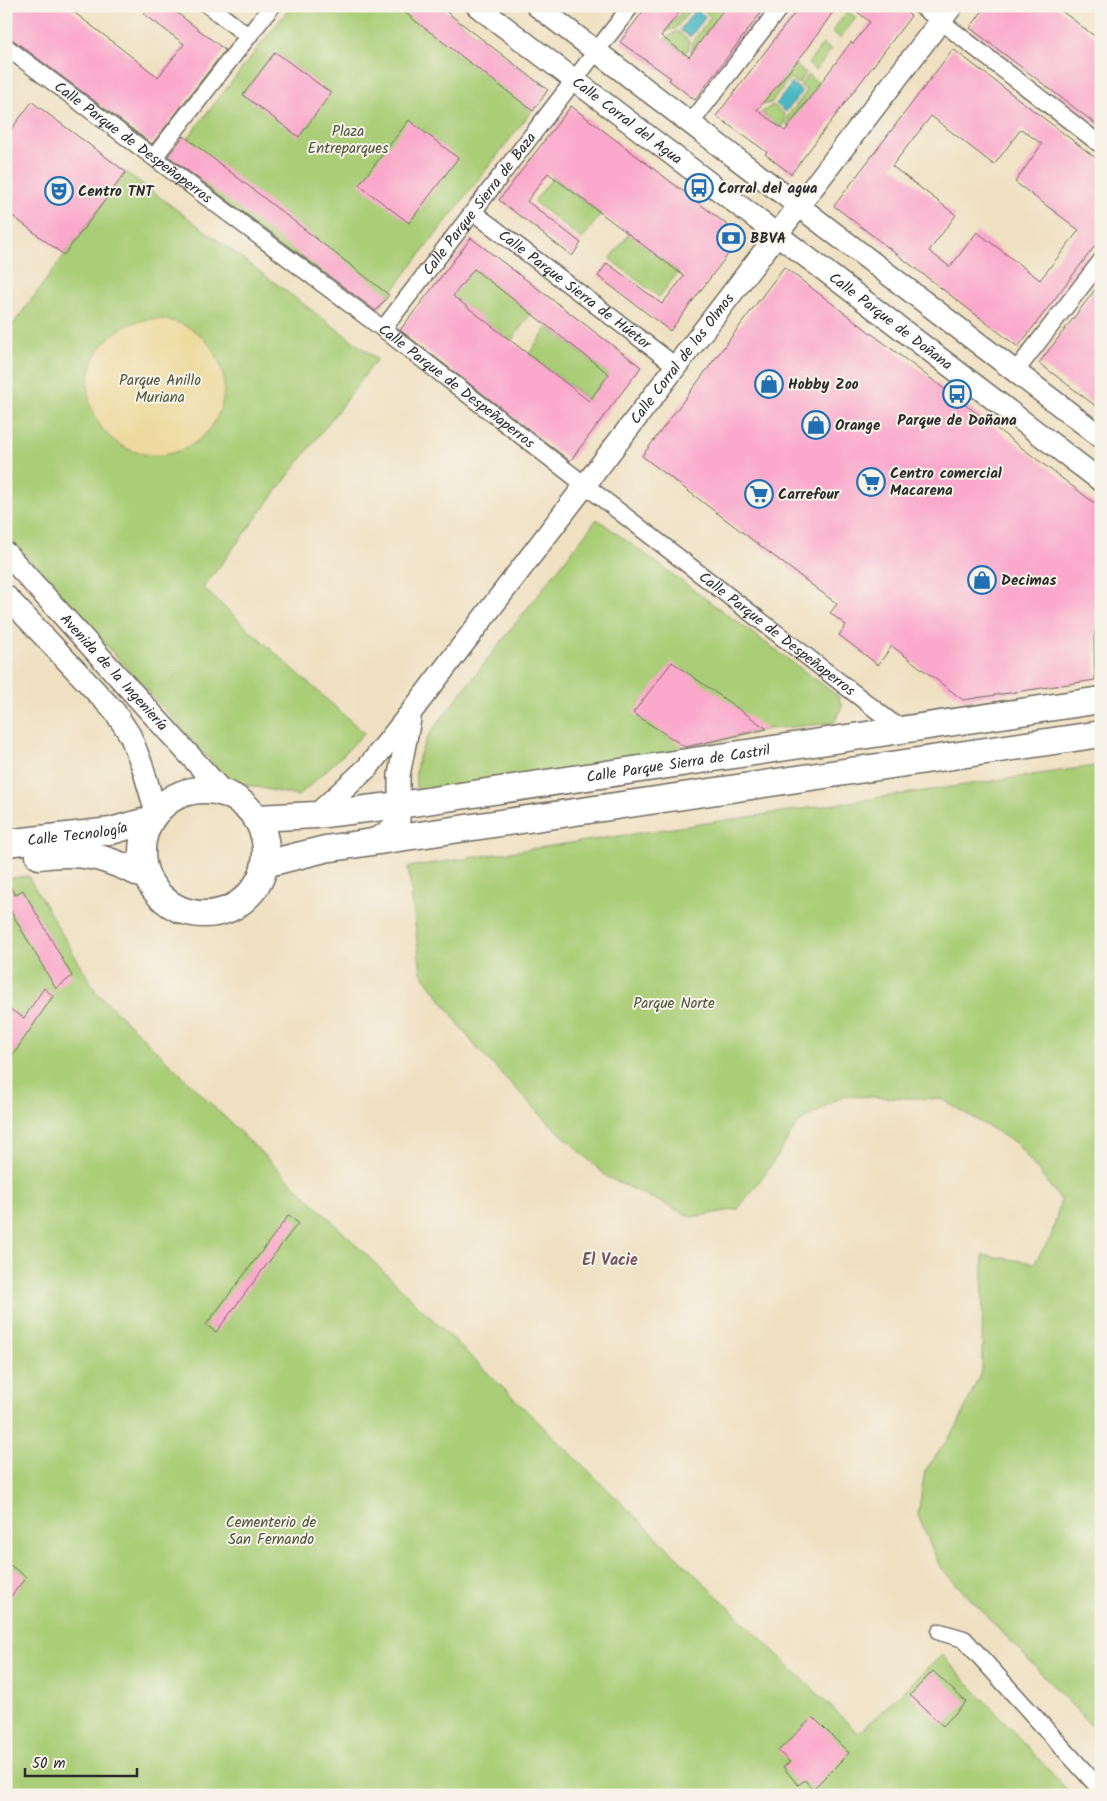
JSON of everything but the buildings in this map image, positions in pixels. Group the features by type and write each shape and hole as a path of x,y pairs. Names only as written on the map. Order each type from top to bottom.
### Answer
{"main road":[{"name":"Calle Parque Sierra de Castril","path":"256,818 316,815 400,805 1101,700"},
{"path":"265,864 325,849 1101,734"},
{"path":"198,790 223,792 242,802 256,818 265,840 265,864 249,896 232,909 198,915 166,903 145,876 141,848 153,816 175,796 198,790"},
{"name":"Calle Tecnología","path":"6,843 111,830 153,816"},
{"name":"Calle Tecnología","path":"6,860 66,853 108,859 145,876"}],"street":[{"path":"209,6 248,36"},
{"path":"155,156 272,6"},
{"name":"Calle Corral del Agua","path":"478,6 777,235"},
{"path":"537,6 1101,437"},
{"name":"Calle Parque Sierra de Baza","path":"383,330 631,6"},
{"path":"690,124 781,6"},
{"path":"921,6 946,14 1101,145"},
{"name":"Calle Corral de los Olmos","path":"316,815 368,767 946,14"},
{"name":"Calle Parque de Despeñaperros","path":"6,47 155,156 902,730"},
{"name":"Calle Parque Sierra de Húetor","path":"473,212 676,366"},
{"name":"Calle Parque de Doñana","path":"777,235 1101,481"},
{"path":"1016,372 1101,261"},
{"name":"Avenida de la Ingeniería","path":"6,553 223,792"},
{"name":"Avenida de la Ingeniería","path":"6,596 115,712 130,736 142,765 153,816"},
{"path":"366,843 385,834 399,821 399,775 412,711"},
{"path":"940,1632 964,1639 1101,1790"}],"green space":[{"name":"Plaza Entreparques","path":"291,6 439,6 548,90 371,318 169,162"},
{"path":"687,6 693,6 675,29 665,31"},
{"path":"708,6 720,6 726,11 705,33 707,35 692,54 692,42 711,17 704,11"},
{"path":"848,11 856,18 840,38 832,31"},
{"path":"677,31 689,41 689,48 685,54 665,39"},
{"path":"823,44 831,50 816,70 808,64"},
{"path":"793,63 806,73 798,84 790,78 771,103 761,105 774,87 776,89"},
{"path":"808,75 821,85 801,107 803,109 788,128 788,116 807,91 800,85"},
{"path":"773,105 785,115 785,122 781,128 761,113"},
{"name":"Parque Anillo Muriana","path":"126,172 377,359 203,588 364,733 298,796 229,781 6,534 6,334"},
{"path":"553,177 601,214 582,239 534,202"},
{"path":"629,234 678,272 659,297 610,259"},
{"path":"474,269 531,313 511,341 444,290 461,285"},
{"path":"548,327 609,374 597,390 603,395 598,407 529,354"},
{"path":"597,519 838,696 842,706 834,723 767,729 687,749 419,802 416,783 417,766 421,751 430,733"},
{"name":"Parque Norte","path":"1101,765 1101,1736 940,1567 918,1515 925,1471 957,1426 982,1370 983,1255 1034,1263 1051,1237 1061,1200 1016,1143 941,1099 842,1096 797,1124 770,1167 738,1209 692,1217 607,1177 541,1115 475,1046 421,972 408,867"},
{"name":"Cementerio de San Fernando","path":"28,876 96,992 858,1733 942,1655 1072,1795 6,1795 6,879"}],"sand":[{"path":"156,319 182,324 194,330 204,339 213,349 219,361 224,387 219,413 213,425 204,435 194,444 182,450 156,455 130,450 118,444 108,435 99,425 93,413 88,387 93,361 99,349 108,339 118,330 130,324"}],"water":[{"path":"696,9 706,17 690,37 680,30"},
{"path":"792,83 802,91 786,112 776,104"}],"place":[{"name":"Corral del agua","path":"699,188"},
{"name":"Centro TNT","path":"59,191"},
{"name":"BBVA","path":"731,238"},
{"name":"Hobby Zoo","path":"769,384"},
{"name":"Parque de Doñana","path":"957,394"},
{"name":"Orange","path":"816,425"},
{"name":"Centro comercial Macarena","path":"871,482"},
{"name":"Carrefour","path":"759,494"},
{"name":"Decimas","path":"982,580"}],"district":[{"name":"El Vacie","path":"610,1259"}]}
